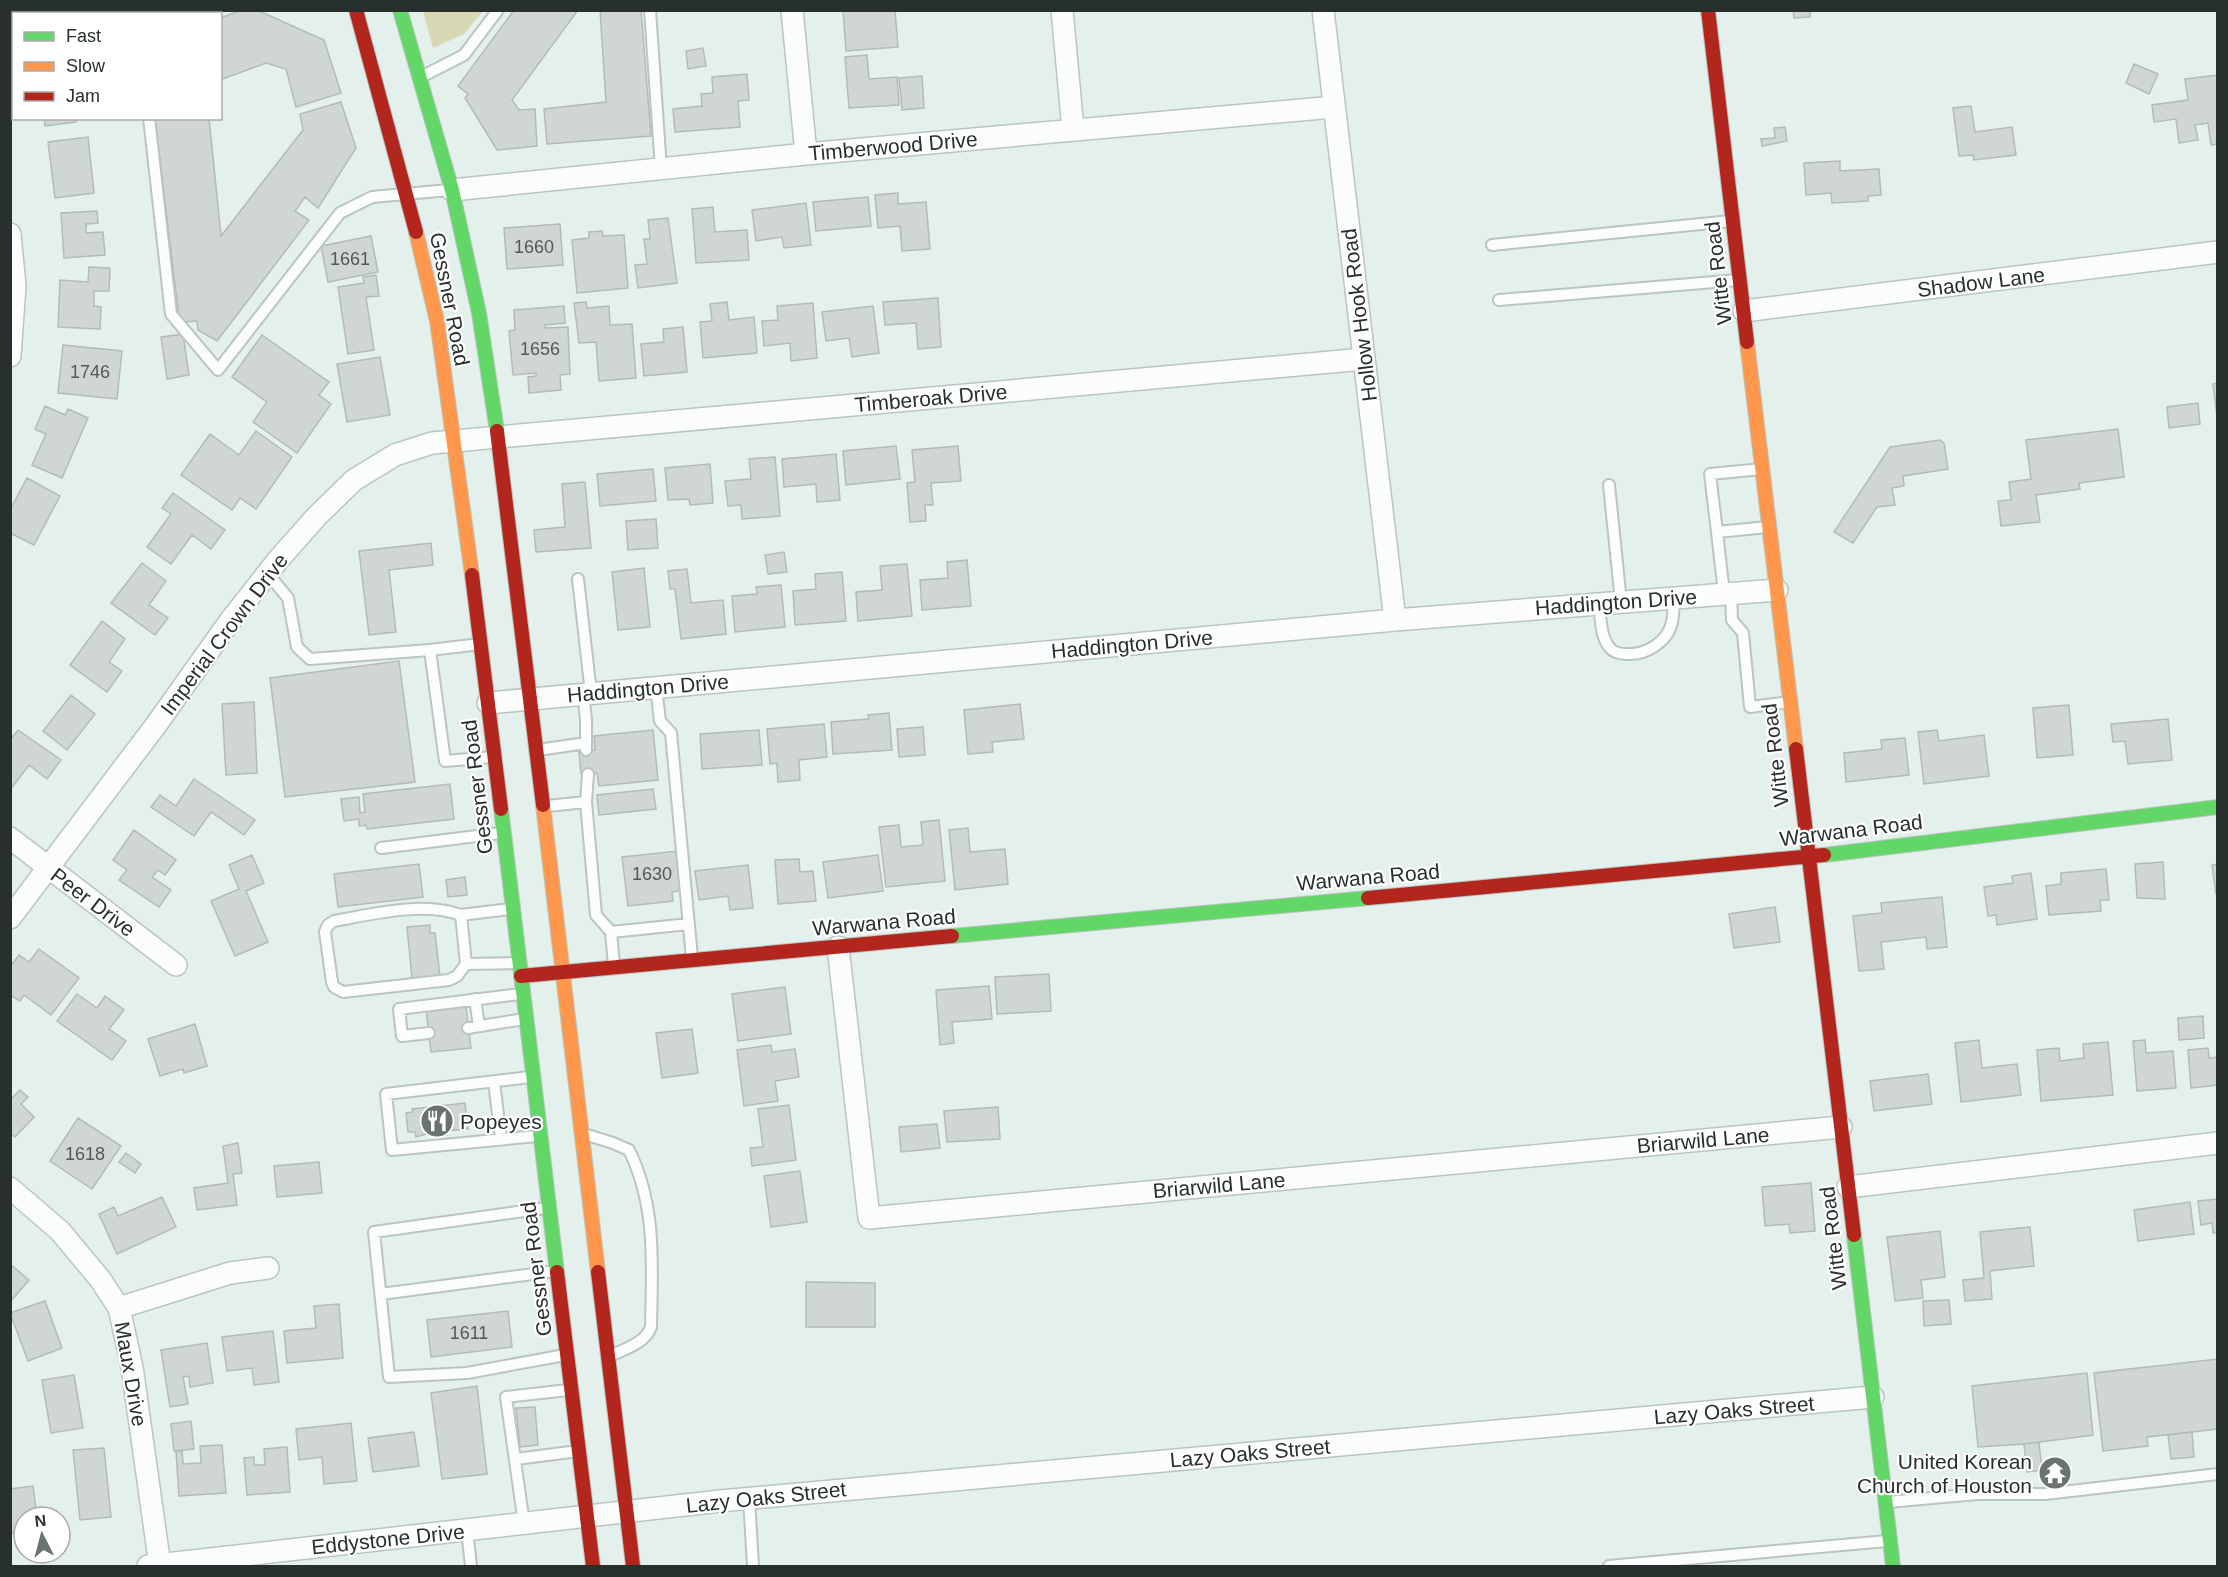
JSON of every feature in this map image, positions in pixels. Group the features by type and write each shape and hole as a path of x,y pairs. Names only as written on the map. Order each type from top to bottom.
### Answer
{"street":[{"name":"Gessner Road","path":"356,10 407,194 437,321 481,644 513,908 524,967 524,994 593,1566"},
{"name":"Gessner Road","path":"400,10 453,190 479,313 498,437 544,806 558,965 582,1134 633,1566"},
{"path":"792,10 806,154"},
{"path":"1062,10 1073,130"},
{"name":"Hollow Hook Road","path":"1323,10 1395,620"},
{"name":"Witte Road","path":"1708,10 1893,1566"},
{"name":"Timberwood Drive","path":"453,190 806,154 1334,107"},
{"path":"10,234 15,286 10,356"},
{"name":"Shadow Lane","path":"1744,311 2217,252"},
{"name":"Timberoak Drive","path":"498,437 1364,359"},
{"name":"Imperial Crown Drive","path":"10,918 268,574 317,516 354,480 395,455 432,443 498,437"},
{"name":"Haddington Drive","path":"488,702 1395,620 1777,590"},
{"name":"Warwana Road","path":"524,967 558,965 614,968 1809,857 2217,807"},
{"name":"Peer Drive","path":"10,838 176,965"},
{"name":"Briarwild Lane","path":"838,947 870,1218 1841,1127"},
{"path":"1848,1187 2217,1143"},
{"name":"Maux Drive","path":"10,1188 60,1231 100,1280 119,1308 132,1367 156,1566"},
{"path":"119,1308 230,1273 268,1268"},
{"name":"Lazy Oaks Street","path":"628,1512 749,1498 1873,1397"},
{"name":"Eddystone Drive","path":"156,1566 628,1512"}],"lane":[{"path":"420,77 464,55 498,10"},
{"path":"650,10 661,169"},
{"path":"149,120 171,314 218,370 340,213 372,197 453,190"},
{"path":"1492,245 1733,221"},
{"path":"1499,300 1740,280"},
{"path":"1762,470 1710,474 1732,620 1743,633 1750,707 1790,702"},
{"path":"1609,484 1621,602"},
{"path":"1717,532 1769,527"},
{"path":"268,574 288,598 297,647 310,659 481,644"},
{"path":"537,750 586,747 587,693 578,579"},
{"path":"1599,603 1605,641 1611,650 1619,654 1636,655 1652,649 1665,636 1672,622 1674,598"},
{"path":"430,650 445,761 495,756"},
{"path":"656,687 660,721 670,733 692,961"},
{"path":"588,774 586,802 596,915 611,932 614,968"},
{"path":"544,806 586,802"},
{"path":"381,848 504,832"},
{"path":"461,915 466,964 457,976 449,980 343,992 338,990 332,982 325,932 328,925 334,921 424,908 447,909 461,915 513,908"},
{"path":"611,932 689,924"},
{"path":"466,964 524,967"},
{"path":"429,1033 402,1036 399,1009 524,994"},
{"path":"475,999 474,1027 527,1018"},
{"path":"534,1077 386,1094 392,1150 541,1135"},
{"path":"494,1082 501,1139"},
{"path":"582,1134 629,1150 644,1193 652,1237 651,1327 648,1335 642,1341 609,1356"},
{"path":"550,1208 374,1232 389,1377 476,1372 567,1354"},
{"path":"381,1294 557,1271"},
{"path":"524,1524 506,1397 572,1390"},
{"path":"516,1459 579,1451"},
{"path":"1885,1502 1977,1494 2045,1494 2217,1474"},
{"path":"749,1498 753,1566"},
{"path":"467,1530 471,1566"},
{"path":"1604,1566 1669,1564 1890,1540"}],"green space":[{"path":"423,10 483,11 464,34 433,48"}],"building":[{"path":"30,10 88,10 88,12 30,12"},
{"path":"242,10 257,10 324,40 341,93 296,107 286,69 266,63 222,79 222,17"},
{"path":"514,10 578,10 512,100 519,110 535,109 537,146 497,150 465,98 468,94 458,86"},
{"path":"600,10 641,10 651,136 547,144 544,109 606,102"},
{"path":"843,10 895,10 898,47 846,51"},
{"path":"1793,10 1810,10 1810,17 1794,18"},
{"path":"703,48 706,66 688,69 686,51"},
{"path":"867,55 869,79 897,77 899,105 849,108 845,57"},
{"path":"2134,64 2158,74 2149,94 2126,83"},
{"path":"747,74 749,100 738,101 740,127 675,132 673,109 702,106 701,94 713,93 712,77"},
{"path":"2218,75 2218,144 2211,145 2208,123 2195,125 2198,140 2179,143 2176,119 2154,122 2152,105 2188,100 2185,79"},
{"path":"922,76 924,108 902,110 899,78"},
{"path":"341,102 356,148 318,208 305,197 295,211 309,220 217,341 198,330 197,321 185,322 179,318 155,120 209,120 221,236 303,130 300,114"},
{"path":"1971,106 1975,132 2012,127 2016,155 1974,160 1973,155 1959,156 1953,108"},
{"path":"44,120 76,120 76,122 45,126"},
{"path":"1785,127 1787,141 1762,146 1761,139 1775,138 1774,128"},
{"path":"88,137 94,193 55,198 48,142"},
{"path":"1840,161 1840,171 1879,169 1881,195 1868,196 1868,201 1832,203 1831,193 1806,195 1804,163"},
{"path":"898,193 898,204 926,202 930,249 902,251 900,226 878,228 875,195"},
{"path":"868,197 871,226 816,231 813,202"},
{"path":"806,203 811,245 784,248 782,237 756,241 752,210"},
{"path":"713,207 715,232 747,230 749,260 696,263 692,209"},
{"path":"97,211 98,223 86,224 86,233 103,232 105,255 64,258 61,213"},
{"path":"668,218 677,283 638,288 635,265 647,264 644,239 650,239 648,220"},
{"path":"560,224 563,265 507,269 504,228"},
{"path":"602,231 603,236 624,235 628,288 577,293 572,240 589,238 589,232"},
{"path":"371,236 378,272 328,282 321,246"},
{"path":"89,267 110,268 109,291 94,291 94,306 101,307 100,329 58,327 60,280 88,282"},
{"path":"376,275 379,296 366,297 374,350 348,354 338,287 364,283 363,277"},
{"path":"938,298 941,347 918,349 916,323 885,325 883,302"},
{"path":"586,302 587,308 609,306 610,325 632,324 636,378 599,381 596,342 579,343 574,303"},
{"path":"727,302 729,320 754,317 757,353 703,358 700,322 712,321 710,304"},
{"path":"813,303 817,358 791,361 790,343 764,346 762,321 778,320 777,306"},
{"path":"564,306 565,323 545,325 545,328 568,327 570,374 560,375 561,390 529,393 528,377 536,376 536,373 513,375 509,331 515,330 514,310"},
{"path":"873,306 879,353 852,357 849,338 826,341 822,312"},
{"path":"683,327 687,372 644,376 641,344 664,342 663,329"},
{"path":"183,334 189,375 167,379 161,337"},
{"path":"262,335 329,382 319,395 331,404 297,453 253,422 267,402 232,377"},
{"path":"63,345 122,351 117,399 58,393"},
{"path":"380,357 390,415 347,422 337,364"},
{"path":"2218,383 2218,424 2213,384"},
{"path":"2198,403 2200,424 2169,428 2167,407"},
{"path":"45,406 65,415 68,409 88,418 62,478 32,465 46,434 35,429"},
{"path":"2118,429 2124,477 2079,483 2080,489 2036,495 2040,522 2001,526 1998,501 2011,500 2009,482 2031,479 2026,440"},
{"path":"256,431 292,457 256,509 240,498 232,510 181,475 210,434 239,455"},
{"path":"1940,440 1944,443 1948,469 1903,476 1904,486 1892,488 1895,505 1877,507 1853,543 1834,532 1890,447"},
{"path":"896,446 900,479 846,485 843,451"},
{"path":"958,446 961,481 931,483 933,505 925,505 926,521 910,522 907,483 915,482 912,450"},
{"path":"836,454 840,500 817,502 816,484 784,487 782,459"},
{"path":"775,457 780,516 742,519 741,505 728,506 725,481 751,479 749,459"},
{"path":"710,464 713,503 690,505 689,499 668,500 665,468"},
{"path":"653,469 656,501 600,506 597,474"},
{"path":"27,478 60,496 34,545 10,533 10,510"},
{"path":"585,482 591,548 536,552 534,530 565,527 562,484"},
{"path":"173,493 225,530 211,549 192,535 171,564 147,547 171,514 162,508"},
{"path":"656,519 658,548 628,550 626,521"},
{"path":"431,543 433,565 389,570 396,632 369,635 359,551"},
{"path":"784,552 787,572 768,574 765,555"},
{"path":"967,560 971,606 922,610 920,580 948,578 947,562"},
{"path":"142,563 166,581 149,605 168,618 155,635 111,603"},
{"path":"907,564 912,616 858,621 856,592 882,590 880,566"},
{"path":"644,568 650,627 618,630 612,572"},
{"path":"687,569 691,603 723,600 726,634 681,639 675,589 670,589 668,571"},
{"path":"842,572 846,621 795,625 793,591 816,589 815,574"},
{"path":"781,585 785,627 735,632 732,596 757,594 756,587"},
{"path":"102,621 125,639 109,662 122,671 107,692 70,665"},
{"path":"399,661 415,782 285,797 270,678"},
{"path":"71,695 95,714 67,750 43,731"},
{"path":"254,702 257,773 226,775 222,704"},
{"path":"1020,704 1024,739 992,742 993,752 968,754 964,710"},
{"path":"2069,705 2073,755 2037,758 2033,708"},
{"path":"889,713 892,750 833,754 831,722 869,719 868,715"},
{"path":"2168,719 2172,760 2128,764 2125,741 2113,742 2111,724"},
{"path":"824,724 827,757 799,760 800,780 778,782 777,763 770,764 767,729"},
{"path":"923,727 925,755 899,757 897,729"},
{"path":"18,730 61,760 47,779 29,765 10,790 10,740"},
{"path":"653,730 658,780 599,786 597,773 581,774 579,751 595,750 594,736"},
{"path":"759,730 762,765 702,769 700,734"},
{"path":"1937,730 1939,741 1984,735 1989,776 1924,784 1918,732"},
{"path":"1905,738 1909,775 1846,782 1844,753 1882,749 1881,740"},
{"path":"194,779 255,820 244,835 211,812 194,836 151,807 160,795 176,806"},
{"path":"450,784 454,819 367,829 366,825 359,826 359,819 344,821 341,799 359,797 360,813 365,812 363,794"},
{"path":"653,789 656,809 599,815 597,795"},
{"path":"939,820 945,881 886,887 879,827 899,825 901,847 923,845 921,822"},
{"path":"968,828 970,852 1005,849 1008,884 955,890 949,830"},
{"path":"134,830 176,860 165,875 158,870 152,877 171,890 159,907 119,880 127,870 113,860"},
{"path":"678,851 682,890 672,892 673,901 628,906 622,857"},
{"path":"252,855 264,883 246,891 268,942 235,956 211,901 239,889 229,865"},
{"path":"878,855 883,891 828,898 823,862"},
{"path":"799,859 800,872 813,871 816,901 778,904 775,860"},
{"path":"2163,862 2165,899 2137,898 2135,864"},
{"path":"419,864 423,897 338,907 334,874"},
{"path":"2218,864 2218,894 2216,894 2212,865"},
{"path":"748,865 753,908 730,910 728,896 699,900 695,871"},
{"path":"2106,869 2109,900 2100,900 2101,911 2049,915 2046,886 2061,884 2061,873"},
{"path":"2031,873 2037,919 1997,925 1996,915 1988,916 1984,887 2013,883 2012,876"},
{"path":"465,877 467,895 448,897 446,880"},
{"path":"1942,897 1947,947 1927,949 1926,937 1881,942 1884,969 1859,971 1853,916 1882,913 1881,903"},
{"path":"1775,907 1780,942 1734,948 1729,914"},
{"path":"430,925 430,933 435,933 440,977 419,980 419,977 412,978 407,927"},
{"path":"39,949 79,978 51,1015 24,995 20,1001 10,995 10,967 19,955 29,962"},
{"path":"1049,974 1051,1011 997,1014 995,977"},
{"path":"989,986 992,1019 952,1022 954,1043 940,1045 936,990"},
{"path":"785,987 791,1034 738,1041 732,994"},
{"path":"77,994 97,1008 105,996 124,1010 109,1029 126,1041 112,1060 57,1021"},
{"path":"466,1006 471,1048 431,1052 426,1010"},
{"path":"2203,1016 2204,1038 2179,1040 2178,1018"},
{"path":"195,1024 207,1066 184,1073 183,1069 160,1076 148,1039"},
{"path":"692,1029 698,1073 662,1078 656,1033"},
{"path":"1979,1040 1982,1068 2017,1064 2021,1095 1961,1102 1955,1043"},
{"path":"2145,1040 2146,1053 2173,1051 2176,1088 2137,1091 2133,1041"},
{"path":"2108,1042 2113,1095 2041,1101 2037,1050 2059,1048 2060,1061 2084,1058 2083,1044"},
{"path":"771,1045 772,1052 795,1049 799,1077 775,1081 778,1101 744,1106 737,1050"},
{"path":"2208,1048 2209,1058 2218,1057 2218,1085 2191,1088 2188,1050"},
{"path":"1928,1074 1932,1104 1874,1111 1870,1081"},
{"path":"20,1090 28,1097 21,1104 34,1117 15,1137 10,1133 10,1100"},
{"name":"Popeyes","path":"465,1103 468,1129 446,1131 447,1135 433,1136 433,1132 416,1137 415,1132 408,1132 406,1113 413,1112 412,1109"},
{"path":"789,1105 796,1160 752,1166 750,1148 763,1147 758,1109"},
{"path":"998,1107 1000,1139 947,1142 944,1111"},
{"path":"78,1118 121,1146 92,1189 50,1161"},
{"path":"937,1124 940,1148 901,1152 899,1127"},
{"path":"238,1143 242,1173 233,1174 237,1205 197,1210 194,1188 228,1183 223,1146"},
{"path":"126,1153 141,1164 135,1173 119,1162"},
{"path":"319,1162 322,1193 277,1197 274,1166"},
{"path":"800,1171 807,1222 771,1227 764,1176"},
{"path":"1811,1183 1815,1231 1790,1233 1789,1224 1765,1226 1762,1187"},
{"path":"162,1197 176,1227 117,1254 99,1214 114,1207 118,1216"},
{"path":"2218,1199 2218,1232 2213,1233 2212,1223 2201,1225 2198,1201"},
{"path":"2190,1202 2194,1234 2138,1241 2134,1210"},
{"path":"2030,1227 2034,1266 1990,1271 1992,1299 1965,1301 1963,1280 1984,1278 1980,1232"},
{"path":"1940,1231 1945,1277 1921,1280 1923,1298 1895,1301 1887,1237"},
{"path":"10,1264 29,1280 10,1302"},
{"path":"806,1282 875,1283 875,1327 806,1327"},
{"path":"1949,1300 1951,1324 1924,1326 1923,1301"},
{"path":"45,1301 62,1348 28,1361 10,1313"},
{"path":"339,1304 343,1358 287,1363 284,1331 316,1328 314,1306"},
{"path":"508,1311 512,1347 431,1357 427,1320"},
{"path":"273,1331 279,1382 254,1385 252,1368 227,1371 222,1337"},
{"path":"207,1343 213,1383 190,1387 189,1376 183,1377 188,1404 170,1407 161,1350"},
{"path":"2218,1359 2218,1429 2147,1437 2148,1446 2103,1451 2094,1373"},
{"path":"2087,1373 2093,1435 1978,1447 1972,1386"},
{"path":"74,1375 83,1428 51,1433 42,1380"},
{"path":"477,1386 487,1474 442,1479 431,1393"},
{"path":"535,1407 538,1445 520,1447 516,1408"},
{"path":"191,1421 194,1449 174,1451 171,1424"},
{"path":"351,1423 357,1481 324,1484 322,1457 299,1460 296,1429"},
{"path":"414,1432 419,1466 373,1472 368,1438"},
{"path":"2192,1432 2194,1457 2171,1459 2168,1435"},
{"path":"2039,1442 2042,1470 2027,1472 2024,1444"},
{"path":"222,1445 226,1493 179,1496 176,1451 182,1451 183,1464 201,1463 200,1446"},
{"path":"287,1447 290,1492 247,1495 244,1458 254,1457 254,1465 265,1465 264,1449"},
{"path":"104,1448 111,1517 80,1520 73,1450"},
{"path":"33,1486 35,1505 12,1505 12,1533 10,1533 10,1489"}],"traffic: fast":[{"path":"400,10 452,190 479,313 497,431"},
{"path":"1824,855 2218,807"},
{"path":"501,809 557,1272"},
{"path":"952,936 1368,898"},
{"path":"1854,1235 1893,1566"}],"traffic: slow":[{"path":"416,232 437,321 472,575"},
{"path":"1747,342 1796,749"},
{"path":"543,805 598,1272"}],"traffic: jam":[{"path":"356,10 416,232"},
{"path":"1708,10 1747,342"},
{"path":"497,431 543,805"},
{"path":"472,575 501,809"},
{"path":"1796,749 1854,1235"},
{"path":"1368,898 1824,855"},
{"path":"521,976 952,936"},
{"path":"557,1272 593,1566"},
{"path":"598,1272 633,1566"}],"place":[{"name":"Popeyes","path":"437,1121"},
{"name":"United Korean Church of Houston","path":"2055,1473"}]}
